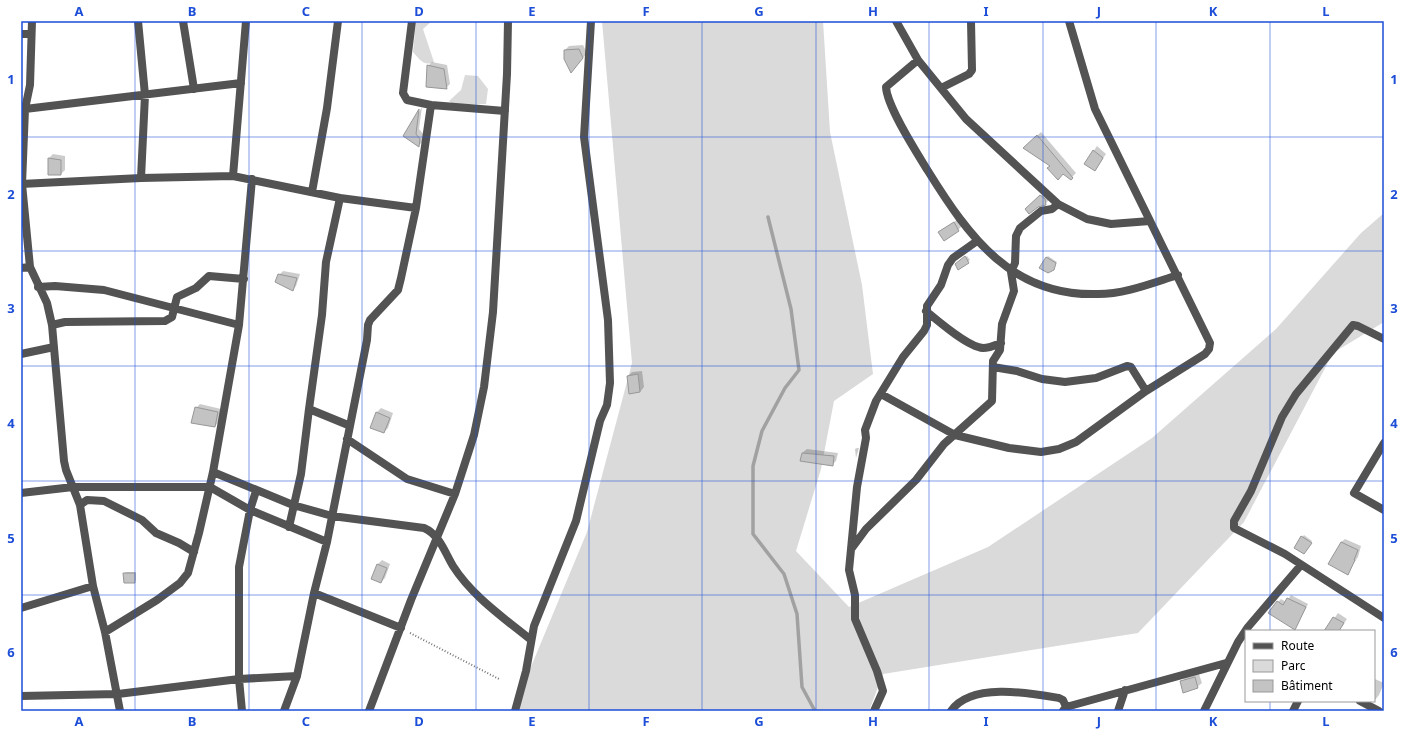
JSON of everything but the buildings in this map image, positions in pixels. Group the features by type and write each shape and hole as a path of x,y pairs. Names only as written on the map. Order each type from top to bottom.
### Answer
{"street":[{"path":"32,21 30,85 25,109 22,184 30,267 38,287 47,303 52,325 64,461 80,505 93,586 105,632 118,694 120,711"},
{"path":"138,21 145,95 141,178"},
{"path":"183,21 194,89"},
{"path":"233,176 246,21"},
{"path":"312,192 327,108 338,21"},
{"path":"412,21 403,93 407,100 431,106 505,111"},
{"path":"369,711 417,585 438,539 455,494 474,435 484,387 493,312 505,111 508,21"},
{"path":"515,711 525,677 534,626 576,521 600,421 607,405 610,383 611,364 608,320 584,137 591,21"},
{"path":"896,21 918,60 966,118 982,135 1058,204 1087,219 1111,224 1150,221"},
{"path":"941,88 972,70 971,21"},
{"path":"881,394 954,435 1009,448 1041,452 1059,449 1076,442 1146,391 1205,354 1209,349 1210,343 1178,275 1095,109 1069,21"},
{"path":"21,34 31,34"},
{"path":"918,60 888,85 886,91 905,132 950,206 977,241 1011,272 1037,285 1068,292 1099,294 1134,288 1178,275"},
{"path":"25,109 241,83"},
{"path":"21,86 30,85"},
{"path":"284,711 297,676 314,593 327,542 347,439 348,425 367,340 368,325 398,290 416,208 431,106"},
{"path":"22,184 141,178 233,176 340,198 416,208"},
{"path":"105,632 157,600 180,583 188,573 213,472 239,325 252,179"},
{"path":"289,527 301,474 322,315 326,262 340,198"},
{"path":"852,548 866,529 916,480 934,459 939,450 992,401 993,367 1001,343 1002,324 1012,302 1014,291 1011,272 1015,263 1016,236 1020,228 1041,211 1052,210 1058,204"},
{"path":"874,711 883,691 877,671 855,618 855,595 849,570 852,548 853,521 857,487 863,459 865,430 869,416 903,357 924,331 926,325 927,306 941,285 948,265 953,258 977,241"},
{"path":"21,268 30,267"},
{"path":"52,325 65,322 165,321 172,317 177,297 196,288 209,276 244,279"},
{"path":"38,287 55,286 104,290 239,325"},
{"path":"926,311 959,336 980,347 985,348 1001,343"},
{"path":"1384,339 1353,325 1324,359 1296,394 1282,417 1251,491 1234,521 1234,528 1285,554 1384,618"},
{"path":"21,354 54,347"},
{"path":"993,367 1017,371 1042,379 1065,382 1096,378 1127,366 1131,367 1146,391"},
{"path":"309,409 348,425"},
{"path":"347,439 407,478 455,494"},
{"path":"1384,445 1354,493 1384,510"},
{"path":"213,472 293,505 332,516 424,528 432,532 438,539 454,567 469,587 531,640"},
{"path":"21,493 73,487 210,486 250,510 327,542"},
{"path":"242,711 239,679 239,567 250,510 256,491"},
{"path":"80,505 87,500 104,501 142,520 156,534 179,543 194,552"},
{"path":"1251,629 1301,565"},
{"path":"21,608 93,586"},
{"path":"314,593 401,628"},
{"path":"1204,711 1226,662 1245,637"},
{"path":"951,711 957,704 979,694 1003,692 1060,698 1063,700 1064,709 1125,690 1226,662"},
{"path":"21,696 118,694 239,679 297,676"},
{"path":"1118,711 1125,690"},
{"path":"1293,711 1298,702"},
{"path":"1362,702 1379,711"}],"path":[{"path":"401,628 499,679"}],"green space":[{"path":"416,21 432,21 423,29 434,62 427,64 420,60 413,52"},
{"path":"602,21 823,21 830,132 862,285 873,374 834,401 821,469 796,551 849,607 988,547 1152,438 1276,329 1361,233 1384,213 1384,322 1333,353 1244,522 1138,633 883,674 869,711 515,711 518,698 587,532 632,363"},
{"path":"465,75 478,76 488,89 486,104 454,105 449,101 461,90"}],"waterway":[{"path":"768,217 791,309 799,370 785,388 762,431 753,466 753,534 784,574 797,614 802,687 815,711"}]}
